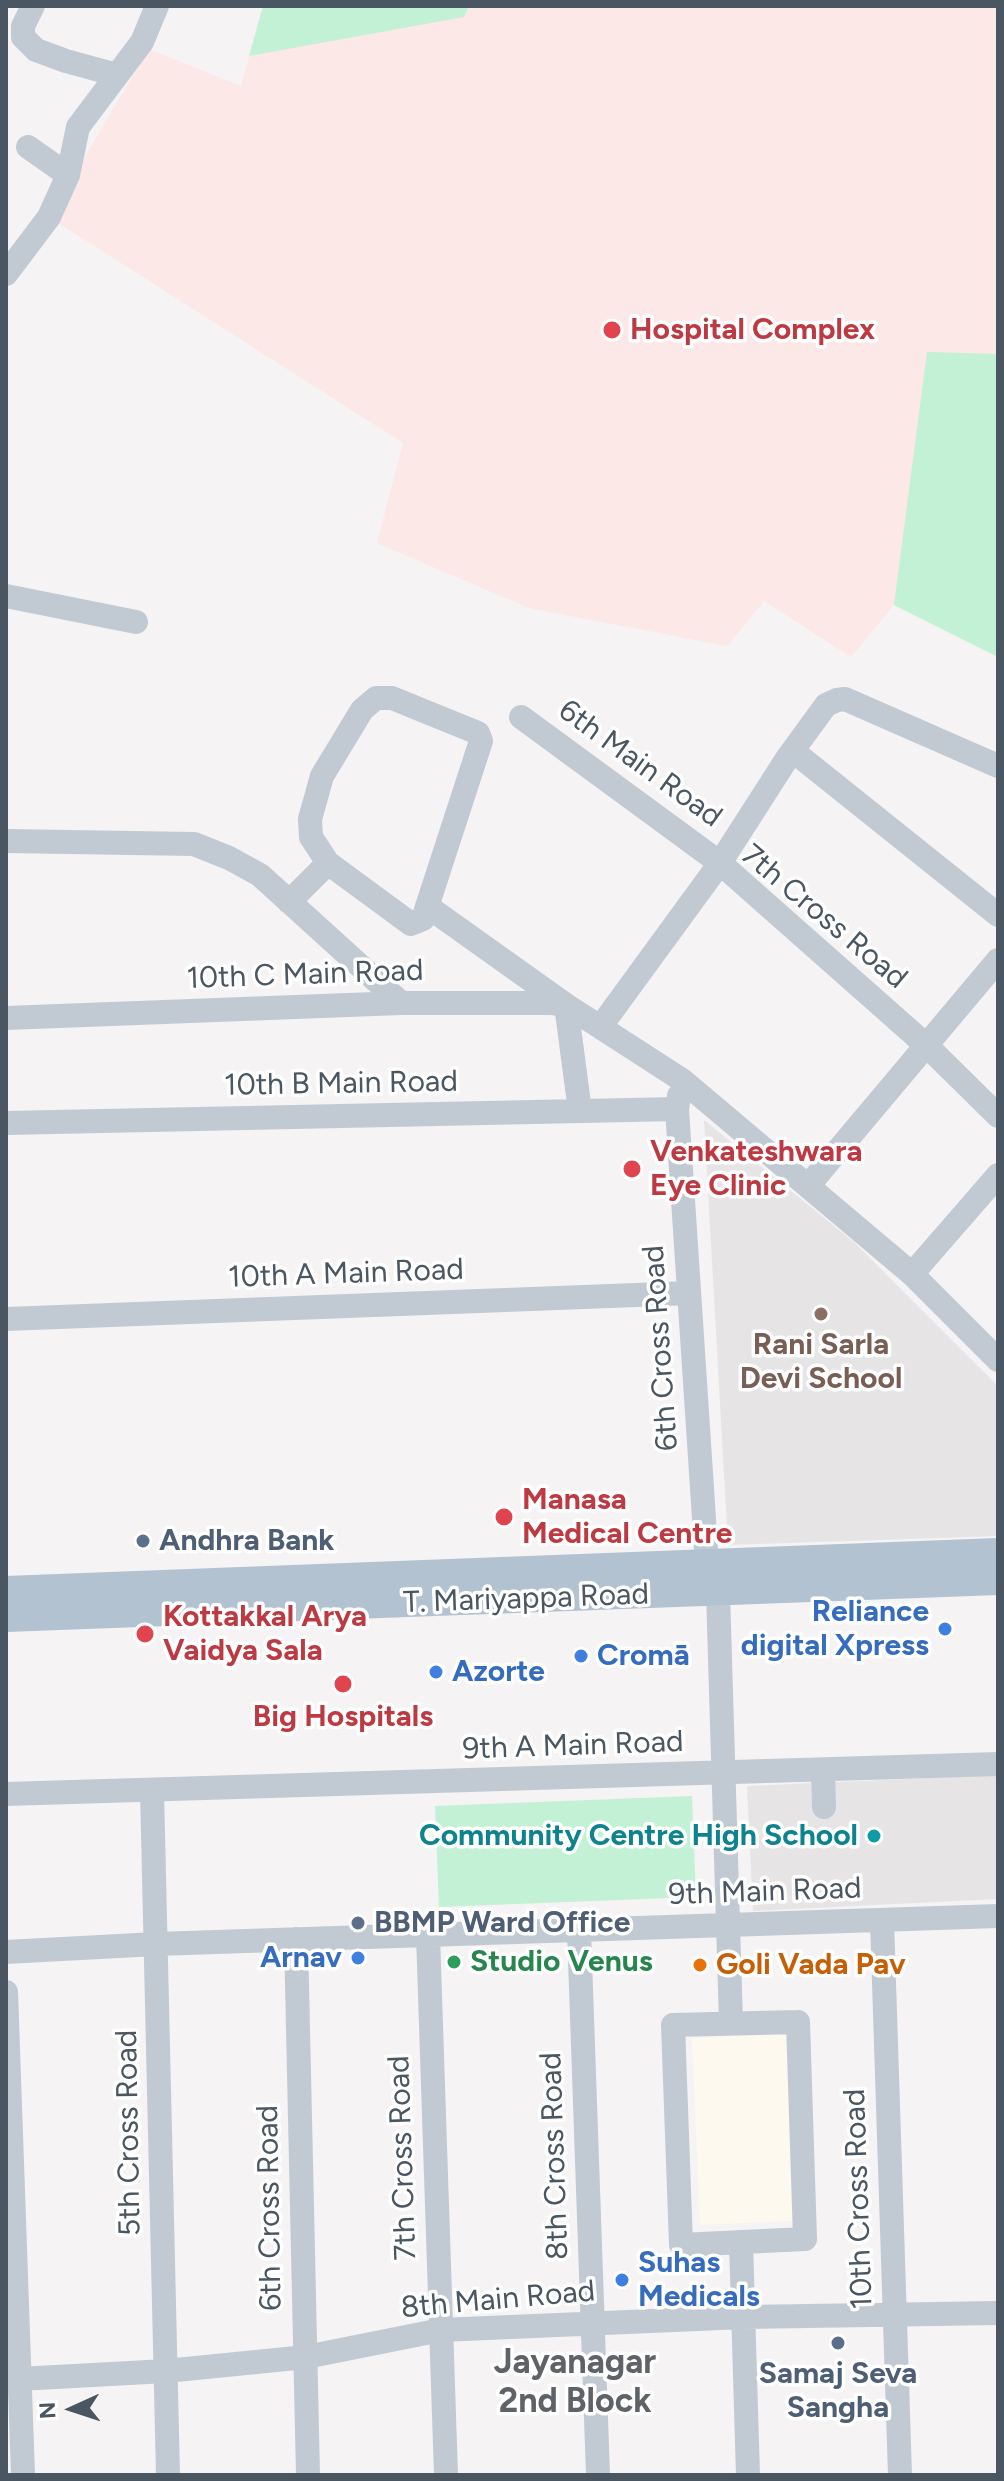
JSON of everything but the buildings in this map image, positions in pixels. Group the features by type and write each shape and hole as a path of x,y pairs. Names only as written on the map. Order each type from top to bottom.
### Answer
{"main road":[{"name":"T. Mariyappa Road","path":"6,1591 998,1553"},
{"name":"T. Mariyappa Road","path":"6,1617 998,1580"}],"street":[{"path":"33,6 23,26 23,37 36,50 117,75"},
{"path":"6,274 49,217 68,175 78,127 142,42 157,6"},
{"path":"28,147 68,175"},
{"path":"6,596 136,622"},
{"path":"376,698 392,698 478,733 481,741 423,919 411,924 328,863 311,837 310,819 322,776 362,710 376,698"},
{"path":"720,863 826,705 845,699 998,766"},
{"name":"6th Main Road","path":"521,717 720,863"},
{"path":"793,751 998,915"},
{"path":"6,841 194,844 229,858 260,875 401,1003"},
{"path":"289,902 328,863"},
{"name":"7th Cross Road","path":"601,1026 720,863 927,1046 998,1116"},
{"path":"427,906 566,1005 580,1111"},
{"path":"808,1186 998,960"},
{"name":"10th C Main Road","path":"6,1018 401,1003 552,1003 566,1005 601,1026"},
{"path":"601,1026 682,1080 808,1186 912,1274 998,1360"},
{"name":"6th Cross Road","path":"682,1080 677,1109 707,1564"},
{"name":"10th B Main Road","path":"6,1123 677,1109"},
{"path":"912,1274 998,1175"},
{"name":"10th A Main Road","path":"6,1319 689,1293"},
{"path":"718,1592 731,2023"},
{"name":"9th A Main Road","path":"6,1794 998,1764"},
{"path":"823,1770 824,1807"},
{"name":"5th Cross Road","path":"152,1790 168,2475"},
{"name":"9th Main Road","path":"6,1952 156,1944 998,1916"},
{"name":"10th Cross Road","path":"882,1921 900,2475"},
{"name":"8th Cross Road","path":"579,1931 598,2475"},
{"name":"7th Cross Road","path":"428,1935 446,2475"},
{"name":"6th Cross Road","path":"296,1939 308,2475"},
{"path":"6,1992 13,2378 23,2475"},
{"path":"798,2022 805,2239 741,2242 681,2245 673,2025 798,2022"},
{"path":"741,2242 748,2475"},
{"name":"8th Main Road","path":"13,2378 166,2371 306,2357 441,2330 744,2317 998,2313"}],"shaded area":[{"name":"Hospital Complex","path":"263,6 998,6 998,657 894,605 851,657 764,601 727,646 529,608 377,543 403,443 49,217 149,49 241,86"},
{"name":"Rani Sarla Devi School","path":"704,1120 855,1243 998,1386 998,1536 728,1545"},
{"path":"998,1775 998,1899 753,1911 747,1786"},
{"path":"786,2034 793,2221 700,2225 692,2038"}],"green space":[{"path":"263,6 469,6 464,17 249,56"},
{"path":"927,352 998,354 998,657 894,605"},
{"path":"692,1796 696,1897 439,1907 435,1806"}],"place":[{"name":"Hospital Complex","path":"612,330"},
{"name":"Venkateshwara Eye Clinic","path":"632,1169"},
{"name":"Rani Sarla Devi School","path":"821,1314"},
{"name":"Manasa Medical Centre","path":"504,1517"},
{"name":"Andhra Bank","path":"143,1541"},
{"name":"Reliance digital Xpress","path":"945,1629"},
{"name":"Kottakkal Arya Vaidya Sala","path":"145,1634"},
{"name":"Cromā","path":"581,1656"},
{"name":"Azorte","path":"436,1672"},
{"name":"Big Hospitals","path":"343,1684"},
{"name":"Community Centre High School","path":"874,1836"},
{"name":"BBMP Ward Office","path":"358,1923"},
{"name":"Arnav","path":"358,1958"},
{"name":"Studio Venus","path":"454,1962"},
{"name":"Goli Vada Pav","path":"700,1965"},
{"name":"Suhas Medicals","path":"622,2280"},
{"name":"Samaj Seva Sangha","path":"838,2343"}],"district":[{"name":"Jayanagar 2nd Block","path":"575,2382"}]}
